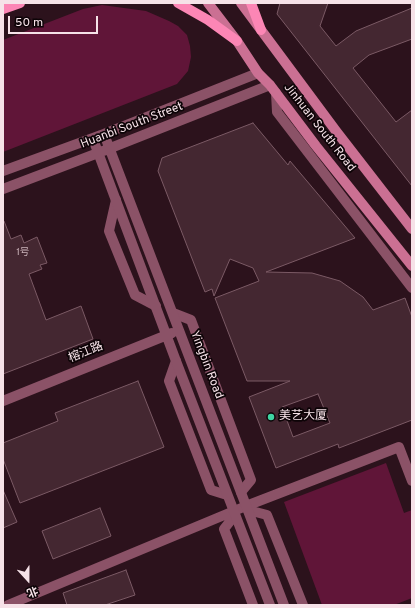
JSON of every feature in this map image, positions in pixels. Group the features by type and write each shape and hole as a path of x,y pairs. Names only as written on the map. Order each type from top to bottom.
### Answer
{"main road":[{"path":"3,9 20,3"},
{"path":"178,3 208,20 237,41"},
{"name":"Jinhuan South Road","path":"208,3 237,41 258,73 273,89 316,146 412,266"},
{"name":"Jinhuan South Road","path":"242,3 336,131 412,229"},
{"path":"251,3 261,30"}],"street":[{"name":"Huanbi South Street","path":"3,171 93,139 258,73"},
{"name":"Huanbi South Street","path":"3,189 110,148 273,89"},
{"path":"273,89 277,112 412,288"},
{"name":"Yingbin Road","path":"104,134 284,605"},
{"path":"93,139 234,514 270,605"},
{"path":"116,200 108,231 135,295 156,306"},
{"path":"173,313 191,320 252,480 241,492"},
{"name":"榕江路","path":"3,401 179,330"},
{"path":"8,605 398,447 412,481"},
{"path":"247,508 267,515 303,605"},
{"path":"234,514 224,529 253,605"}],"shaded area":[{"path":"102,5 146,11 178,26 187,35 190,46 191,57 188,71 177,84 3,152 3,40 83,9"},
{"path":"386,463 404,513 412,510 412,598 394,605 322,605 284,502"}],"building":[{"path":"280,3 328,3 320,26 336,46 356,31 412,8 412,39 369,55 353,68 396,122 412,110 412,186 277,14"},
{"path":"253,123 288,165 290,161 355,238 266,272 312,273 340,281 363,297 373,310 405,298 412,317 412,420 339,448 338,444 276,468 249,397 290,381 247,381 215,298 259,281 253,268 230,259 214,296 212,289 205,292 158,171 162,158","holes":["318,394 330,423 293,437 282,407"]},
{"path":"3,221 11,239 21,235 24,243 37,237 47,263 40,265 42,269 29,274 46,320 81,306 93,339 3,374"},
{"path":"138,381 164,447 20,503 3,459 3,443 58,421 55,413"},
{"path":"3,490 17,522 3,528"},
{"path":"100,508 111,536 53,559 42,531"},
{"path":"126,570 135,595 105,605 67,605 63,593"}],"place":[{"name":"美艺大厦","path":"271,417"}]}
